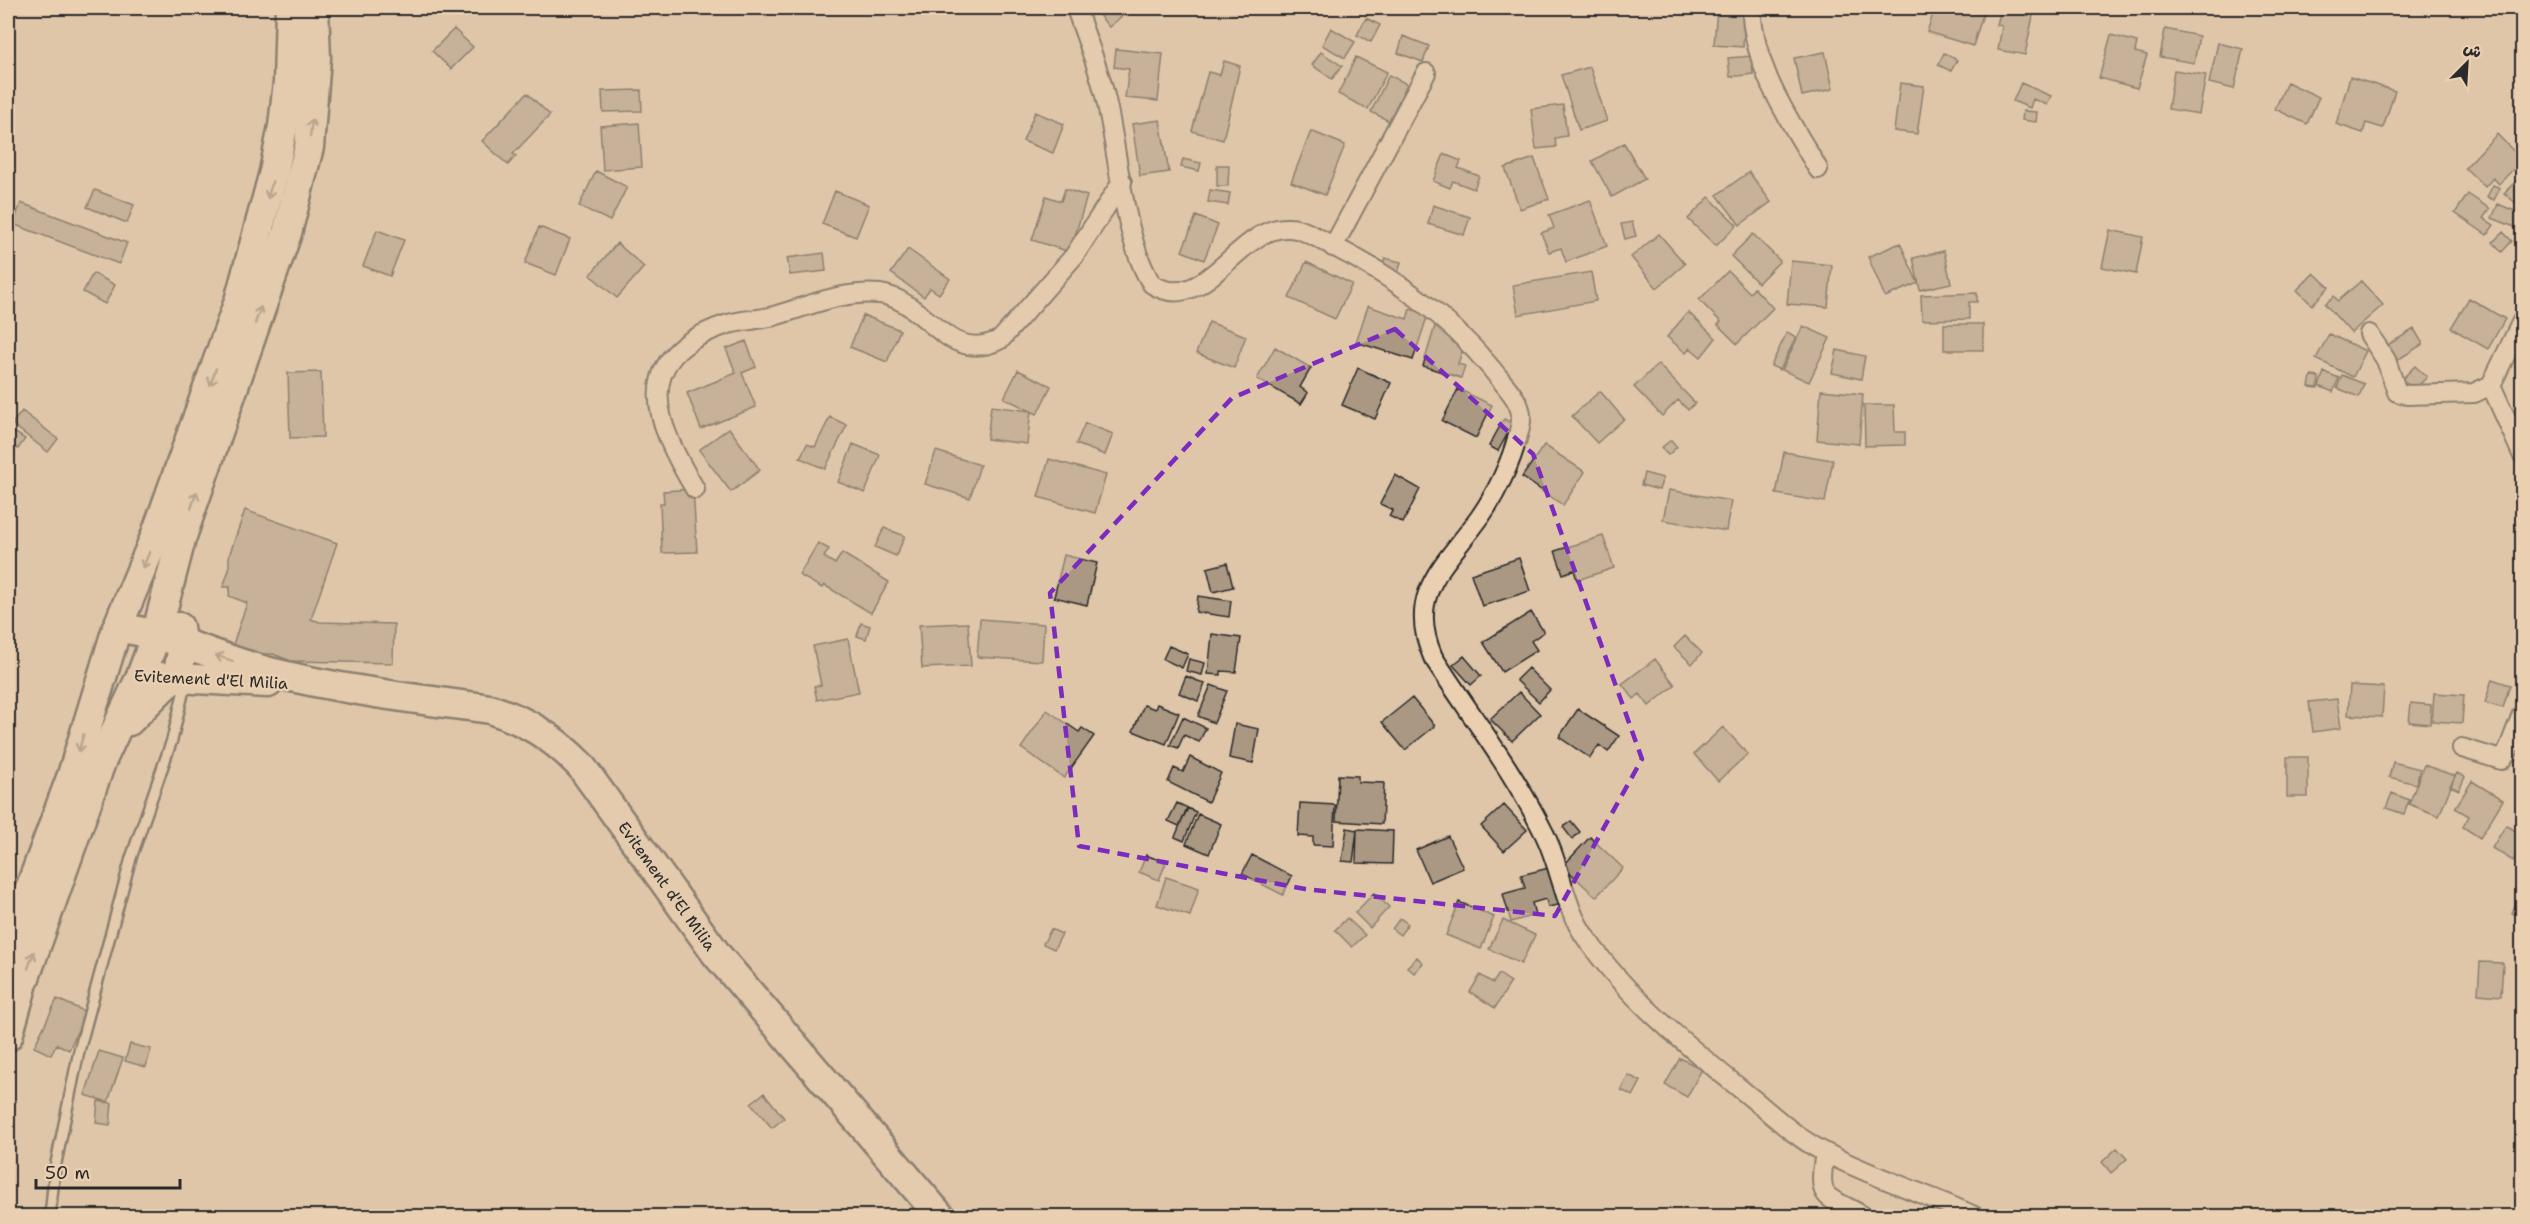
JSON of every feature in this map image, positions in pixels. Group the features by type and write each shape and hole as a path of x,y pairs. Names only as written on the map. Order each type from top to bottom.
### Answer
{"main road":[{"path":"8,948 72,776 117,627 155,537 239,301 284,126 290,8"},
{"path":"8,1036 31,960 101,762 141,676 168,640 181,539 287,233 309,147 314,104 314,8"},
{"name":"Evitement d'El Milia","path":"117,627 168,640 268,672 321,684 490,710 524,722 562,746 581,766 717,955 940,1216"},
{"path":"101,762 135,713 180,678 181,666 168,640"},
{"name":"Evitement d'El Milia","path":"105,662 122,673 141,676 321,684"}],"street":[{"path":"1076,8 1090,42 1106,101 1134,240 1152,284 1177,292 1199,285 1247,244 1276,230 1290,228 1333,246 1440,313 1487,363 1519,406 1521,418 1518,435 1503,474 1479,518 1445,560 1426,598 1422,617 1424,635 1433,657 1517,781 1545,835 1573,915 1584,936 1634,996 1695,1052 1796,1136 1825,1153 1925,1193 1974,1216"},
{"path":"1751,8 1757,52 1764,74 1818,169"},
{"path":"1333,246 1426,73"},
{"path":"695,489 663,428 656,397 660,378 667,366 687,344 728,324 771,316 848,295 868,293 884,295 910,305 947,337 973,345 992,344 1000,339 1074,256 1122,182"},
{"path":"2369,334 2386,360 2397,392 2408,395 2474,393 2491,385 2522,321"},
{"path":"2491,385 2523,454"},
{"path":"2462,748 2501,760 2507,753 2523,714"},
{"path":"1825,1153 1822,1182 1826,1196 1839,1206 1863,1216"}],"lane":[{"path":"50,1216 55,1168 79,1051 131,858 172,740 180,678"}],"highlighted area":[{"path":"1395,329 1533,454 1642,759 1555,916 1305,889 1079,846 1050,593 1232,398"}],"building":[{"path":"1093,8 1132,8 1109,27"},
{"path":"1717,8 1746,8 1743,47 1714,45"},
{"path":"1935,8 1985,8 1973,46 1927,32"},
{"path":"2001,8 2034,11 2025,55 1998,50 2002,26 1997,25"},
{"path":"1366,18 1380,25 1371,42 1357,35"},
{"path":"1331,28 1355,42 1345,58 1322,45"},
{"path":"454,29 473,47 451,69 432,51"},
{"path":"2165,29 2199,36 2194,63 2160,57"},
{"path":"2111,35 2137,42 2135,52 2147,55 2137,88 2099,78"},
{"path":"1403,36 1429,46 1423,62 1398,53"},
{"path":"2218,43 2243,49 2234,89 2209,83"},
{"path":"1116,49 1163,54 1158,101 1125,98 1129,69 1114,67"},
{"path":"1321,52 1342,66 1332,79 1312,65"},
{"path":"1825,52 1833,89 1802,96 1794,58"},
{"path":"1944,53 1957,60 1951,71 1938,65"},
{"path":"1752,56 1753,74 1730,77 1728,58"},
{"path":"1356,57 1387,72 1368,109 1338,94"},
{"path":"1224,61 1240,66 1223,140 1192,131 1208,72 1220,75"},
{"path":"1590,67 1607,121 1579,130 1561,75"},
{"path":"2174,70 2206,75 2199,114 2168,109"},
{"path":"1389,75 1407,84 1389,121 1371,112"},
{"path":"2350,77 2395,91 2383,128 2366,123 2363,133 2336,124"},
{"path":"2287,82 2319,97 2307,124 2275,109"},
{"path":"1900,83 1924,86 1917,134 1894,131"},
{"path":"2021,83 2051,96 2047,105 2033,99 2030,108 2013,101"},
{"path":"641,90 642,111 603,112 602,91"},
{"path":"527,93 550,115 513,154 516,156 508,165 482,141"},
{"path":"1563,105 1567,136 1555,138 1556,147 1536,149 1531,109"},
{"path":"2023,111 2037,112 2036,122 2022,120"},
{"path":"1035,112 1064,124 1053,153 1023,141"},
{"path":"1160,120 1169,172 1140,176 1132,124"},
{"path":"639,123 642,167 603,170 600,126"},
{"path":"1311,131 1345,145 1325,195 1291,182"},
{"path":"2497,134 2522,160 2499,184 2493,178 2485,187 2465,168"},
{"path":"1624,143 1645,179 1612,197 1592,161"},
{"path":"1444,154 1461,161 1458,168 1479,176 1474,189 1453,181 1450,188 1433,181"},
{"path":"1534,158 1549,199 1520,209 1505,168"},
{"path":"1183,159 1201,163 1199,171 1181,167"},
{"path":"1217,165 1229,165 1228,186 1217,186"},
{"path":"596,171 627,187 610,221 579,206"},
{"path":"1749,172 1771,202 1740,225 1717,195"},
{"path":"2518,179 2522,183 2522,201 2518,205 2504,193"},
{"path":"2493,185 2500,188 2494,200 2487,197"},
{"path":"1065,189 1087,196 1070,252 1032,240 1046,196 1061,201"},
{"path":"95,190 134,205 127,223 87,207"},
{"path":"1210,190 1230,193 1228,205 1208,202"},
{"path":"835,191 869,205 856,237 822,224"},
{"path":"2468,194 2490,209 2483,218 2494,225 2487,235 2455,213"},
{"path":"1709,197 1737,225 1716,246 1688,219"},
{"path":"1590,200 1607,246 1566,262 1561,248 1549,252 1541,233 1554,228 1549,215"},
{"path":"21,203 127,243 119,264 13,224"},
{"path":"2498,204 2522,214 2517,228 2492,218"},
{"path":"1433,205 1470,217 1464,235 1428,224"},
{"path":"1196,216 1218,225 1204,260 1182,251"},
{"path":"1632,222 1636,236 1625,239 1621,224"},
{"path":"539,227 570,239 556,275 525,263"},
{"path":"377,230 404,240 390,276 363,266"},
{"path":"2110,230 2143,237 2136,274 2102,267"},
{"path":"2503,232 2512,241 2502,252 2493,242"},
{"path":"1659,234 1685,264 1657,288 1631,257"},
{"path":"1753,234 1780,261 1758,283 1731,256"},
{"path":"617,243 644,267 617,298 590,275"},
{"path":"1900,243 1918,283 1885,297 1868,257"},
{"path":"908,249 950,279 939,294 930,288 924,297 891,273"},
{"path":"1944,251 1951,283 1920,290 1913,258"},
{"path":"824,253 826,271 790,275 787,258"},
{"path":"1385,258 1401,262 1398,273 1382,269"},
{"path":"1791,261 1832,265 1828,307 1787,304"},
{"path":"1306,262 1352,284 1335,319 1289,298"},
{"path":"1728,271 1750,293 1754,288 1773,308 1737,344 1718,325 1721,322 1699,300"},
{"path":"1591,272 1596,301 1518,315 1513,285"},
{"path":"93,273 115,285 105,304 83,292"},
{"path":"2314,273 2329,287 2312,305 2297,290"},
{"path":"2361,281 2383,305 2351,333 2325,304 2334,296 2338,301"},
{"path":"1977,293 1977,302 1969,302 1969,319 1922,320 1921,295"},
{"path":"2469,298 2505,319 2488,349 2451,328"},
{"path":"1368,306 1407,319 1410,309 1428,314 1413,360 1356,342"},
{"path":"1688,312 1716,338 1701,357 1690,348 1686,353 1667,337"},
{"path":"863,315 900,330 887,362 850,347"},
{"path":"1209,322 1246,336 1234,368 1196,353"},
{"path":"1944,324 1983,324 1983,350 1944,350"},
{"path":"1435,326 1467,336 1458,364 1465,366 1461,378 1423,366"},
{"path":"1803,326 1830,338 1809,382 1782,370"},
{"path":"2414,329 2423,344 2396,361 2386,346"},
{"path":"1787,332 1796,337 1780,370 1771,366"},
{"path":"2329,334 2366,351 2353,377 2316,359"},
{"path":"746,341 756,367 742,373 756,407 701,429 687,393 736,373 726,349"},
{"path":"1275,347 1311,368 1300,387 1308,393 1301,404 1257,379"},
{"path":"1837,350 1865,356 1861,379 1832,373"},
{"path":"1658,364 1695,403 1688,410 1678,400 1662,416 1634,387"},
{"path":"2415,366 2427,377 2414,390 2402,379"},
{"path":"1358,368 1391,383 1375,419 1342,405"},
{"path":"1018,370 1051,386 1037,414 1004,398"},
{"path":"321,372 323,437 290,438 288,373"},
{"path":"2324,372 2339,378 2333,392 2319,386"},
{"path":"2342,375 2364,384 2359,397 2337,388"},
{"path":"2311,376 2319,377 2318,388 2309,387"},
{"path":"1458,389 1492,405 1476,438 1442,421"},
{"path":"1821,390 1863,394 1859,444 1817,440"},
{"path":"1600,391 1624,419 1597,443 1572,416"},
{"path":"1864,405 1894,405 1895,432 1905,432 1905,445 1865,446"},
{"path":"991,406 1031,411 1027,444 987,439"},
{"path":"22,411 58,439 48,452 12,424"},
{"path":"830,417 847,425 825,469 800,458 807,444 815,447"},
{"path":"1504,419 1513,424 1498,451 1489,446"},
{"path":"1085,423 1113,434 1105,455 1076,444"},
{"path":"729,428 760,470 731,492 699,450"},
{"path":"14,432 25,439 18,449 8,443"},
{"path":"1671,440 1677,447 1668,455 1661,448"},
{"path":"853,444 880,455 865,493 838,482"},
{"path":"1544,445 1585,472 1563,505 1522,477"},
{"path":"936,451 980,465 970,498 925,484"},
{"path":"1784,452 1833,460 1825,502 1776,494"},
{"path":"1049,459 1106,475 1095,513 1038,497"},
{"path":"1644,473 1663,478 1659,490 1641,485"},
{"path":"1395,475 1420,489 1403,523 1389,516 1393,510 1380,504"},
{"path":"693,489 697,552 662,553 660,503 664,503 663,491"},
{"path":"1669,490 1731,501 1726,531 1663,520"},
{"path":"245,510 337,543 311,619 320,622 394,624 393,663 291,661 273,654 252,654 232,647 247,603 229,596 230,587 223,587 229,570 229,556"},
{"path":"884,528 905,536 896,556 875,547"},
{"path":"1603,536 1614,568 1577,580 1574,570 1563,574 1555,551"},
{"path":"818,543 829,549 824,557 835,564 842,553 889,582 871,613 824,585 822,588 799,575"},
{"path":"1064,555 1097,563 1087,605 1054,597"},
{"path":"1519,558 1530,591 1482,606 1471,574"},
{"path":"1227,563 1233,587 1213,592 1207,568"},
{"path":"1198,596 1231,601 1229,617 1196,612"},
{"path":"1531,612 1544,632 1531,641 1537,650 1502,672 1483,642"},
{"path":"980,619 1044,624 1042,661 977,657"},
{"path":"861,623 870,626 866,639 857,636"},
{"path":"968,623 971,666 922,668 919,625"},
{"path":"1212,634 1241,638 1236,672 1221,671 1221,675 1208,674"},
{"path":"1685,636 1702,653 1692,664 1674,647"},
{"path":"848,639 859,692 817,700 814,686 821,685 813,646"},
{"path":"1169,646 1188,654 1182,668 1163,659"},
{"path":"1464,656 1481,676 1471,685 1453,665"},
{"path":"1189,659 1205,663 1202,675 1186,671"},
{"path":"1655,659 1675,685 1649,706 1640,694 1634,699 1622,684"},
{"path":"1528,668 1550,690 1539,702 1516,680"},
{"path":"1186,676 1205,684 1198,701 1179,693"},
{"path":"2492,679 2510,685 2503,708 2485,703"},
{"path":"1211,685 1227,691 1214,723 1198,716"},
{"path":"2350,685 2384,687 2382,717 2348,715"},
{"path":"1519,692 1540,714 1512,741 1490,719"},
{"path":"2434,693 2464,695 2462,723 2432,721"},
{"path":"1412,698 1435,726 1405,750 1382,722"},
{"path":"2337,699 2341,728 2313,732 2309,702"},
{"path":"2411,703 2431,705 2430,724 2409,722"},
{"path":"1157,704 1179,713 1166,744 1133,731 1144,705 1155,709"},
{"path":"1578,709 1619,736 1608,752 1599,745 1590,758 1559,737"},
{"path":"1047,710 1079,732 1082,728 1094,736 1064,778 1021,748"},
{"path":"1183,717 1206,728 1199,742 1184,735 1178,748 1170,745"},
{"path":"1235,724 1259,729 1253,763 1229,758"},
{"path":"1723,727 1748,754 1718,781 1694,754"},
{"path":"1190,757 1221,773 1208,802 1168,782 1174,768 1183,772"},
{"path":"2287,757 2308,757 2308,797 2287,797"},
{"path":"2393,762 2420,769 2416,784 2389,777"},
{"path":"2424,765 2455,776 2439,816 2409,804"},
{"path":"2457,773 2465,777 2459,790 2450,786"},
{"path":"1338,775 1358,776 1358,782 1384,783 1382,824 1336,821"},
{"path":"2472,781 2503,800 2480,838 2463,827 2469,816 2455,808"},
{"path":"2392,793 2409,800 2404,814 2386,808"},
{"path":"1177,803 1188,808 1179,826 1168,821"},
{"path":"1300,803 1335,805 1333,846 1313,845 1313,837 1298,836"},
{"path":"1504,805 1527,830 1504,851 1481,826"},
{"path":"1187,808 1196,812 1184,841 1175,837"},
{"path":"1198,814 1221,824 1209,854 1186,844"},
{"path":"1571,821 1580,832 1572,839 1563,827"},
{"path":"2506,825 2522,835 2522,846 2513,861 2492,848"},
{"path":"1347,828 1357,830 1353,862 1342,861"},
{"path":"1357,829 1393,831 1392,864 1356,863"},
{"path":"1448,836 1463,868 1430,882 1416,850"},
{"path":"1590,837 1623,868 1596,897 1563,866"},
{"path":"1146,855 1166,863 1159,880 1139,872"},
{"path":"1252,855 1292,876 1283,895 1242,874"},
{"path":"1553,867 1563,904 1548,907 1546,899 1532,903 1535,915 1511,922 1503,894 1525,888 1521,875"},
{"path":"2522,872 2522,892 2515,888"},
{"path":"1166,877 1199,888 1190,916 1157,905"},
{"path":"1374,893 1389,907 1370,928 1355,913"},
{"path":"2518,898 2522,899 2522,918 2512,913"},
{"path":"1459,902 1494,917 1481,949 1446,935"},
{"path":"1347,918 1365,935 1352,947 1335,930"},
{"path":"1400,918 1408,924 1400,935 1392,929"},
{"path":"1503,920 1535,935 1521,964 1489,949"},
{"path":"1051,929 1062,934 1054,949 1043,944"},
{"path":"1417,957 1423,963 1414,973 1407,967"},
{"path":"2480,962 2503,963 2501,996 2478,994"},
{"path":"1499,974 1511,982 1495,1008 1470,992 1480,975 1493,983"},
{"path":"57,999 86,1012 69,1050 57,1044 51,1055 34,1047"},
{"path":"130,1044 151,1049 146,1067 125,1061"},
{"path":"99,1051 123,1058 108,1102 85,1095"},
{"path":"1680,1058 1702,1069 1687,1097 1665,1085"},
{"path":"1628,1075 1641,1081 1633,1096 1621,1090"},
{"path":"764,1093 784,1118 772,1128 751,1103"},
{"path":"98,1101 112,1103 110,1125 96,1123"},
{"path":"2117,1148 2127,1159 2111,1173 2102,1162"}]}
